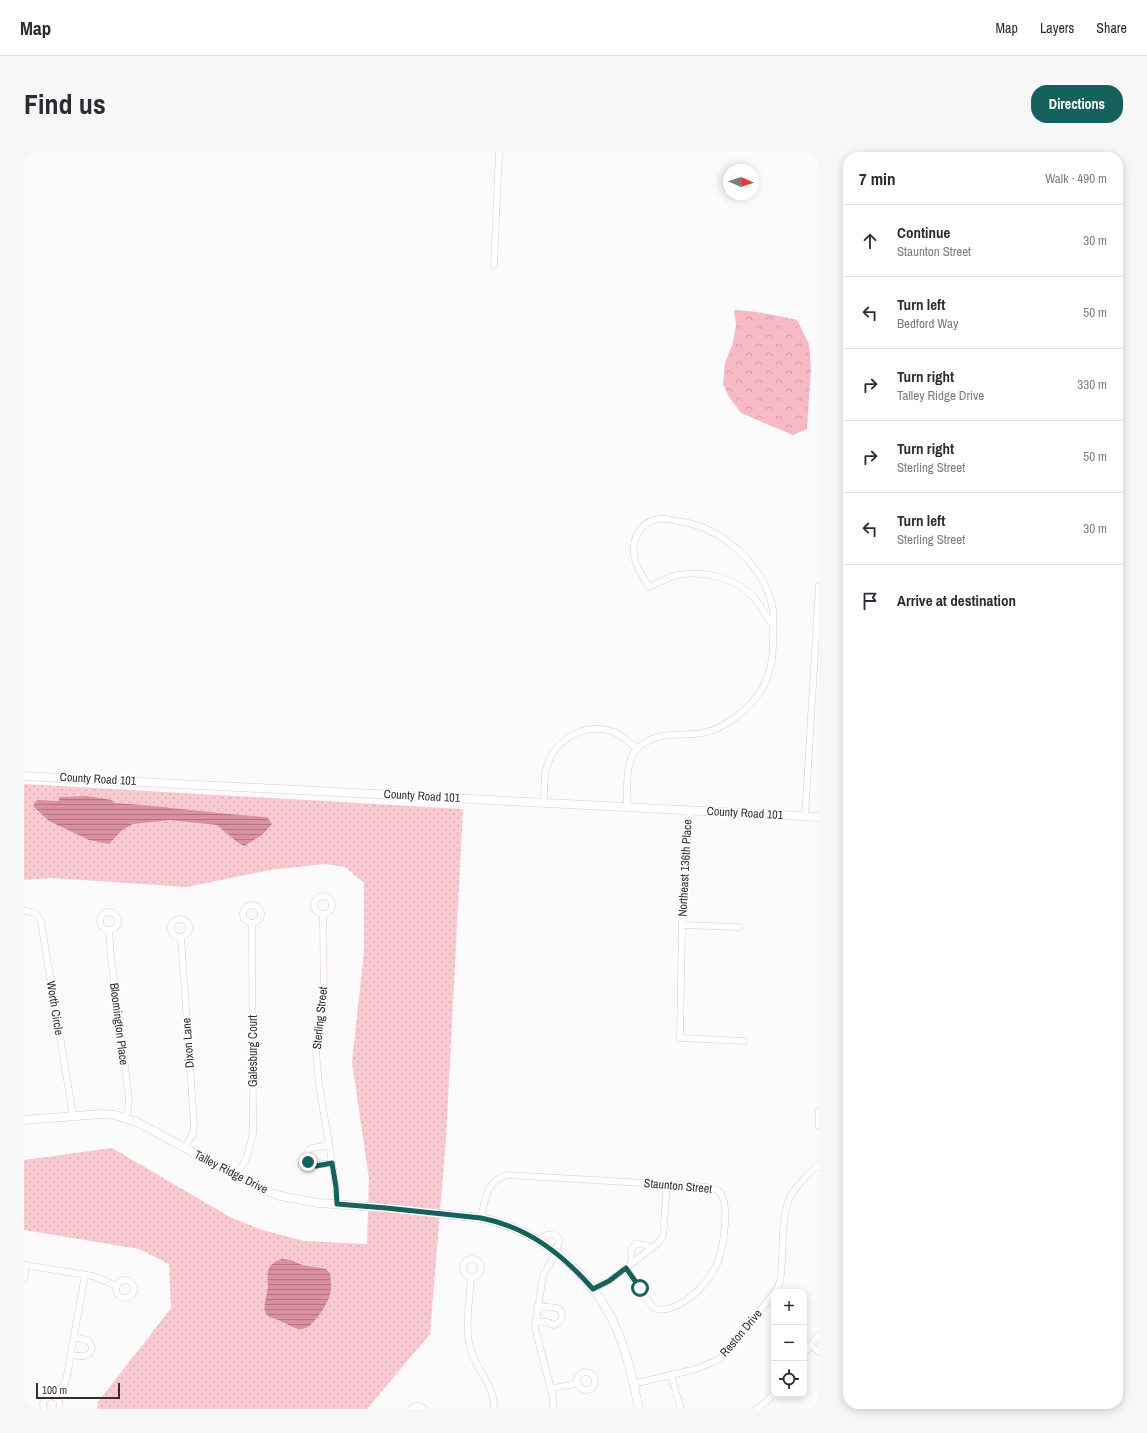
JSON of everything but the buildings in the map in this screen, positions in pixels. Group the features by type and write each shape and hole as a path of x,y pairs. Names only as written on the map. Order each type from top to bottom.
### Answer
{"street":[{"path":"494,265 499,152"},
{"path":"627,807 628,772 631,756 637,748 651,739 660,736 670,734 694,734 713,731 740,714 762,689 765,682 772,662 774,632 773,610 761,579 752,565 739,551 721,537 687,522 660,519 647,522 637,532 633,546 635,560 649,587 676,576 689,574 713,575 746,590 763,609 768,620 773,624"},
{"path":"805,816 819,586"},
{"path":"544,803 545,776 549,759 557,747 571,736 589,729 606,730 621,736 637,748"},
{"name":"County Road 101","path":"24,776 819,817"},
{"name":"Northeast 136th Place","path":"689,810 682,925 680,1038 744,1041"},
{"name":"Worth Circle","path":"24,911 34,913 38,916 41,922 73,1116"},
{"name":"Sterling Street","path":"323,914 324,1008 316,1051 319,1084 336,1187 337,1204"},
{"name":"Galesburg Court","path":"235,1175 246,1160 253,1133 252,923"},
{"name":"Northeast 136th Place","path":"682,925 740,927"},
{"name":"Bloomington Place","path":"109,930 129,1099 126,1117"},
{"name":"Dixon Lane","path":"181,937 194,1124 193,1134 184,1148"},
{"path":"819,1111 819,1126"},
{"name":"Talley Ridge Drive","path":"24,1120 102,1114 126,1117 263,1190 280,1196 303,1201 481,1218 496,1221 511,1227 537,1240 575,1268 593,1289 617,1328 626,1352 639,1409"},
{"path":"329,1144 308,1151 307,1159 308,1162 316,1166 332,1163"},
{"name":"Reston Drive","path":"777,1289 781,1277 788,1201 793,1192 811,1170 819,1165"},
{"name":"Staunton Street","path":"481,1218 490,1186 496,1179 507,1175 712,1187 722,1194 725,1202 726,1220 722,1250 716,1268 702,1287 680,1305 662,1310 655,1309 626,1268"},
{"path":"593,1289 609,1281 658,1242 663,1236 667,1184"},
{"path":"537,1240 547,1235 554,1234 558,1240 556,1254 542,1275 535,1321 535,1328 552,1397 552,1409"},
{"path":"632,1262 631,1250 636,1244 646,1245 650,1248"},
{"path":"24,1279 25,1265 92,1276 117,1286"},
{"path":"55,1397 66,1381 85,1275"},
{"path":"471,1277 468,1322 469,1343 475,1361 489,1385 494,1401 494,1409"},
{"name":"Reston Drive","path":"633,1384 696,1370 718,1360 729,1350 771,1296"},
{"path":"535,1321 547,1322 554,1325 561,1321 562,1318 562,1314 557,1308 537,1306"},
{"path":"807,1350 819,1334"},
{"path":"71,1355 87,1356 92,1349 90,1342 87,1339 74,1337"},
{"path":"811,1345 819,1352"},
{"path":"671,1375 681,1409"},
{"path":"550,1389 578,1383"},
{"path":"44,1409 42,1405 44,1400 49,1396 55,1397 60,1403 59,1409"},
{"path":"756,1409 771,1397"},
{"path":"411,1409 416,1406 424,1409"}],"shaded area":[{"path":"24,784 463,809 446,1139 430,1334 367,1409 97,1409 98,1402 171,1308 169,1264 139,1249 24,1230 24,1160 112,1148 230,1217 262,1230 304,1241 367,1244 369,1179 352,1062 364,952 364,883 345,867 325,864 270,870 187,887 52,878 24,880"},
{"path":"86,796 112,800 114,803 267,817 272,824 262,835 244,846 217,825 170,820 133,824 121,831 109,844 89,840 49,821 33,806 37,800 59,801 59,797"},
{"path":"282,1259 291,1260 302,1265 326,1269 330,1273 331,1288 328,1301 315,1321 307,1328 298,1329 270,1317 265,1312 269,1268 273,1263"}],"green space":[{"path":"734,310 750,311 797,320 809,344 811,369 807,429 793,435 741,413 729,397 723,384 725,363 733,343 736,325"}],"route":[{"path":"308,1162 316,1166 332,1163 337,1204 481,1218 496,1221 537,1240 575,1268 593,1289 609,1281 626,1268 640,1288"}]}
